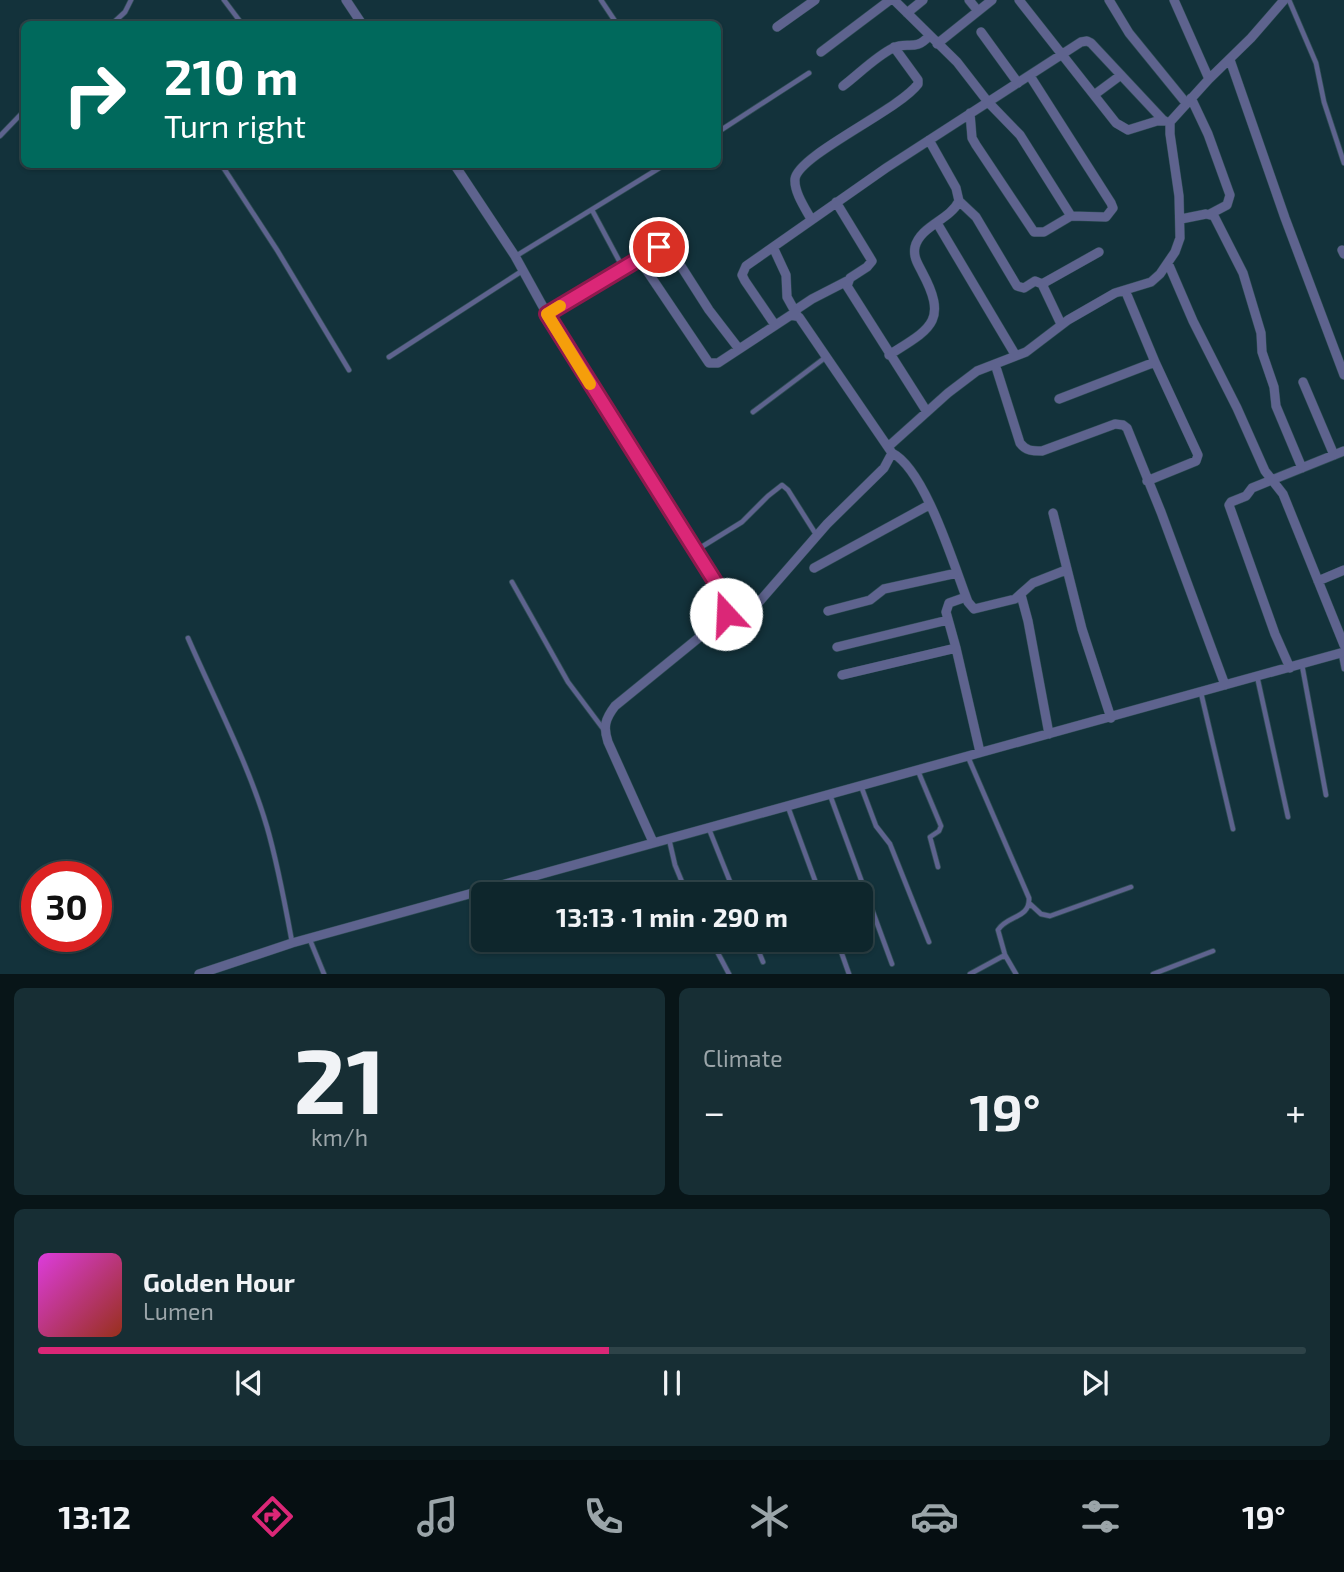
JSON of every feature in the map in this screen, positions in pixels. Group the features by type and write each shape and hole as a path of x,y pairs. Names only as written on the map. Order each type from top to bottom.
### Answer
{"street":[{"path":"346,0 360,21"},
{"path":"778,27 816,0"},
{"path":"821,52 892,0 969,76 988,102 1020,135 1071,216"},
{"path":"907,13 923,0"},
{"path":"969,0 978,11"},
{"path":"937,44 992,0"},
{"path":"1109,0 1129,33 1189,101 1208,134 1230,195 1227,205 1210,214 1181,219"},
{"path":"1174,0 1209,79"},
{"path":"1024,2 1116,123 1128,130 1167,121 1287,0"},
{"path":"981,32 1018,83"},
{"path":"843,86 894,47 917,46 929,36"},
{"path":"726,614 738,616 749,611 884,468 890,450 962,381 977,371 1036,346 1061,324 1104,299 1151,282 1168,263 1180,238 1181,219 1167,121 1087,41 1081,42 836,202 746,266 742,275 775,326"},
{"path":"811,219 796,188 795,179 802,166 918,84 918,80 894,47"},
{"path":"1230,60 1284,218 1343,369"},
{"path":"1094,95 1121,75"},
{"path":"970,113 972,138 1034,232 1044,232 1071,216 1107,217 1113,208 1030,76"},
{"path":"929,140 956,188 959,201 976,218 1017,285 1024,288 1035,281 1042,284 1061,324"},
{"path":"457,168 515,257 547,314 728,605 726,614 615,706 606,722 604,731 653,842"},
{"path":"889,355 921,335 931,324 936,311 935,299 915,258 915,247 919,238 951,213 959,201"},
{"path":"639,259 705,360 713,364 796,313 820,295 847,282 872,261 836,202"},
{"path":"1210,214 1218,221 1243,273 1261,333 1262,352 1274,387 1276,407 1301,468"},
{"path":"937,223 1016,356"},
{"path":"547,314 659,247 665,247 672,252 709,310 739,349"},
{"path":"772,247 786,275 787,297 796,313 890,450 908,466 929,505 971,607 979,609 1021,595 1033,583 1066,570"},
{"path":"1042,284 1099,251"},
{"path":"199,974 292,943 1111,718 1290,668 1343,650 1283,494 1271,481 1192,321 1168,263"},
{"path":"847,282 889,355 927,412"},
{"path":"1125,290 1198,455 1195,461 1147,481"},
{"path":"1059,399 1155,362"},
{"path":"995,364 1020,443 1025,449 1042,450 1115,424 1127,428 1225,685"},
{"path":"1303,382 1334,455"},
{"path":"1290,668 1275,635 1229,505 1244,497 1252,488 1344,451"},
{"path":"814,568 929,505"},
{"path":"1053,513 1082,629 1111,718"},
{"path":"1318,581 1344,570"},
{"path":"828,611 870,600 884,589 957,573"},
{"path":"1021,595 1049,734"},
{"path":"966,597 946,608 980,752"},
{"path":"837,648 948,620"},
{"path":"842,675 956,648"}],"lane":[{"path":"115,21 125,12 131,0"},
{"path":"224,0 240,21"},
{"path":"601,0 615,21"},
{"path":"1287,0 1316,63 1330,123 1344,163"},
{"path":"721,130 809,73"},
{"path":"0,136 21,114"},
{"path":"224,168 309,301 349,370"},
{"path":"515,257 660,168"},
{"path":"592,210 623,268"},
{"path":"389,357 523,270"},
{"path":"753,412 827,356"},
{"path":"695,552 743,522 782,485 788,490 817,536"},
{"path":"512,582 568,682 604,731"},
{"path":"188,638 267,825 284,895 292,943"},
{"path":"1343,650 1344,669"},
{"path":"1302,664 1326,795"},
{"path":"1257,676 1288,817"},
{"path":"1201,692 1233,829"},
{"path":"968,756 1012,855 1029,903 1041,914 1050,916 1131,887"},
{"path":"918,771 941,826 929,840 938,866"},
{"path":"861,785 876,826 890,844 929,942"},
{"path":"830,794 892,964"},
{"path":"787,806 816,882"},
{"path":"709,828 730,882"},
{"path":"668,839 682,882"},
{"path":"1016,974 1005,955 999,928 1024,913 1029,903"},
{"path":"310,940 324,974"},
{"path":"1153,974 1213,951"},
{"path":"717,952 729,974"},
{"path":"759,952 763,962"},
{"path":"841,952 849,974"},
{"path":"970,974 1005,955"}],"slow traffic":[{"path":"560,306 547,314 590,384"}],"route":[{"path":"659,247 547,314 726,599 726,614"}]}
